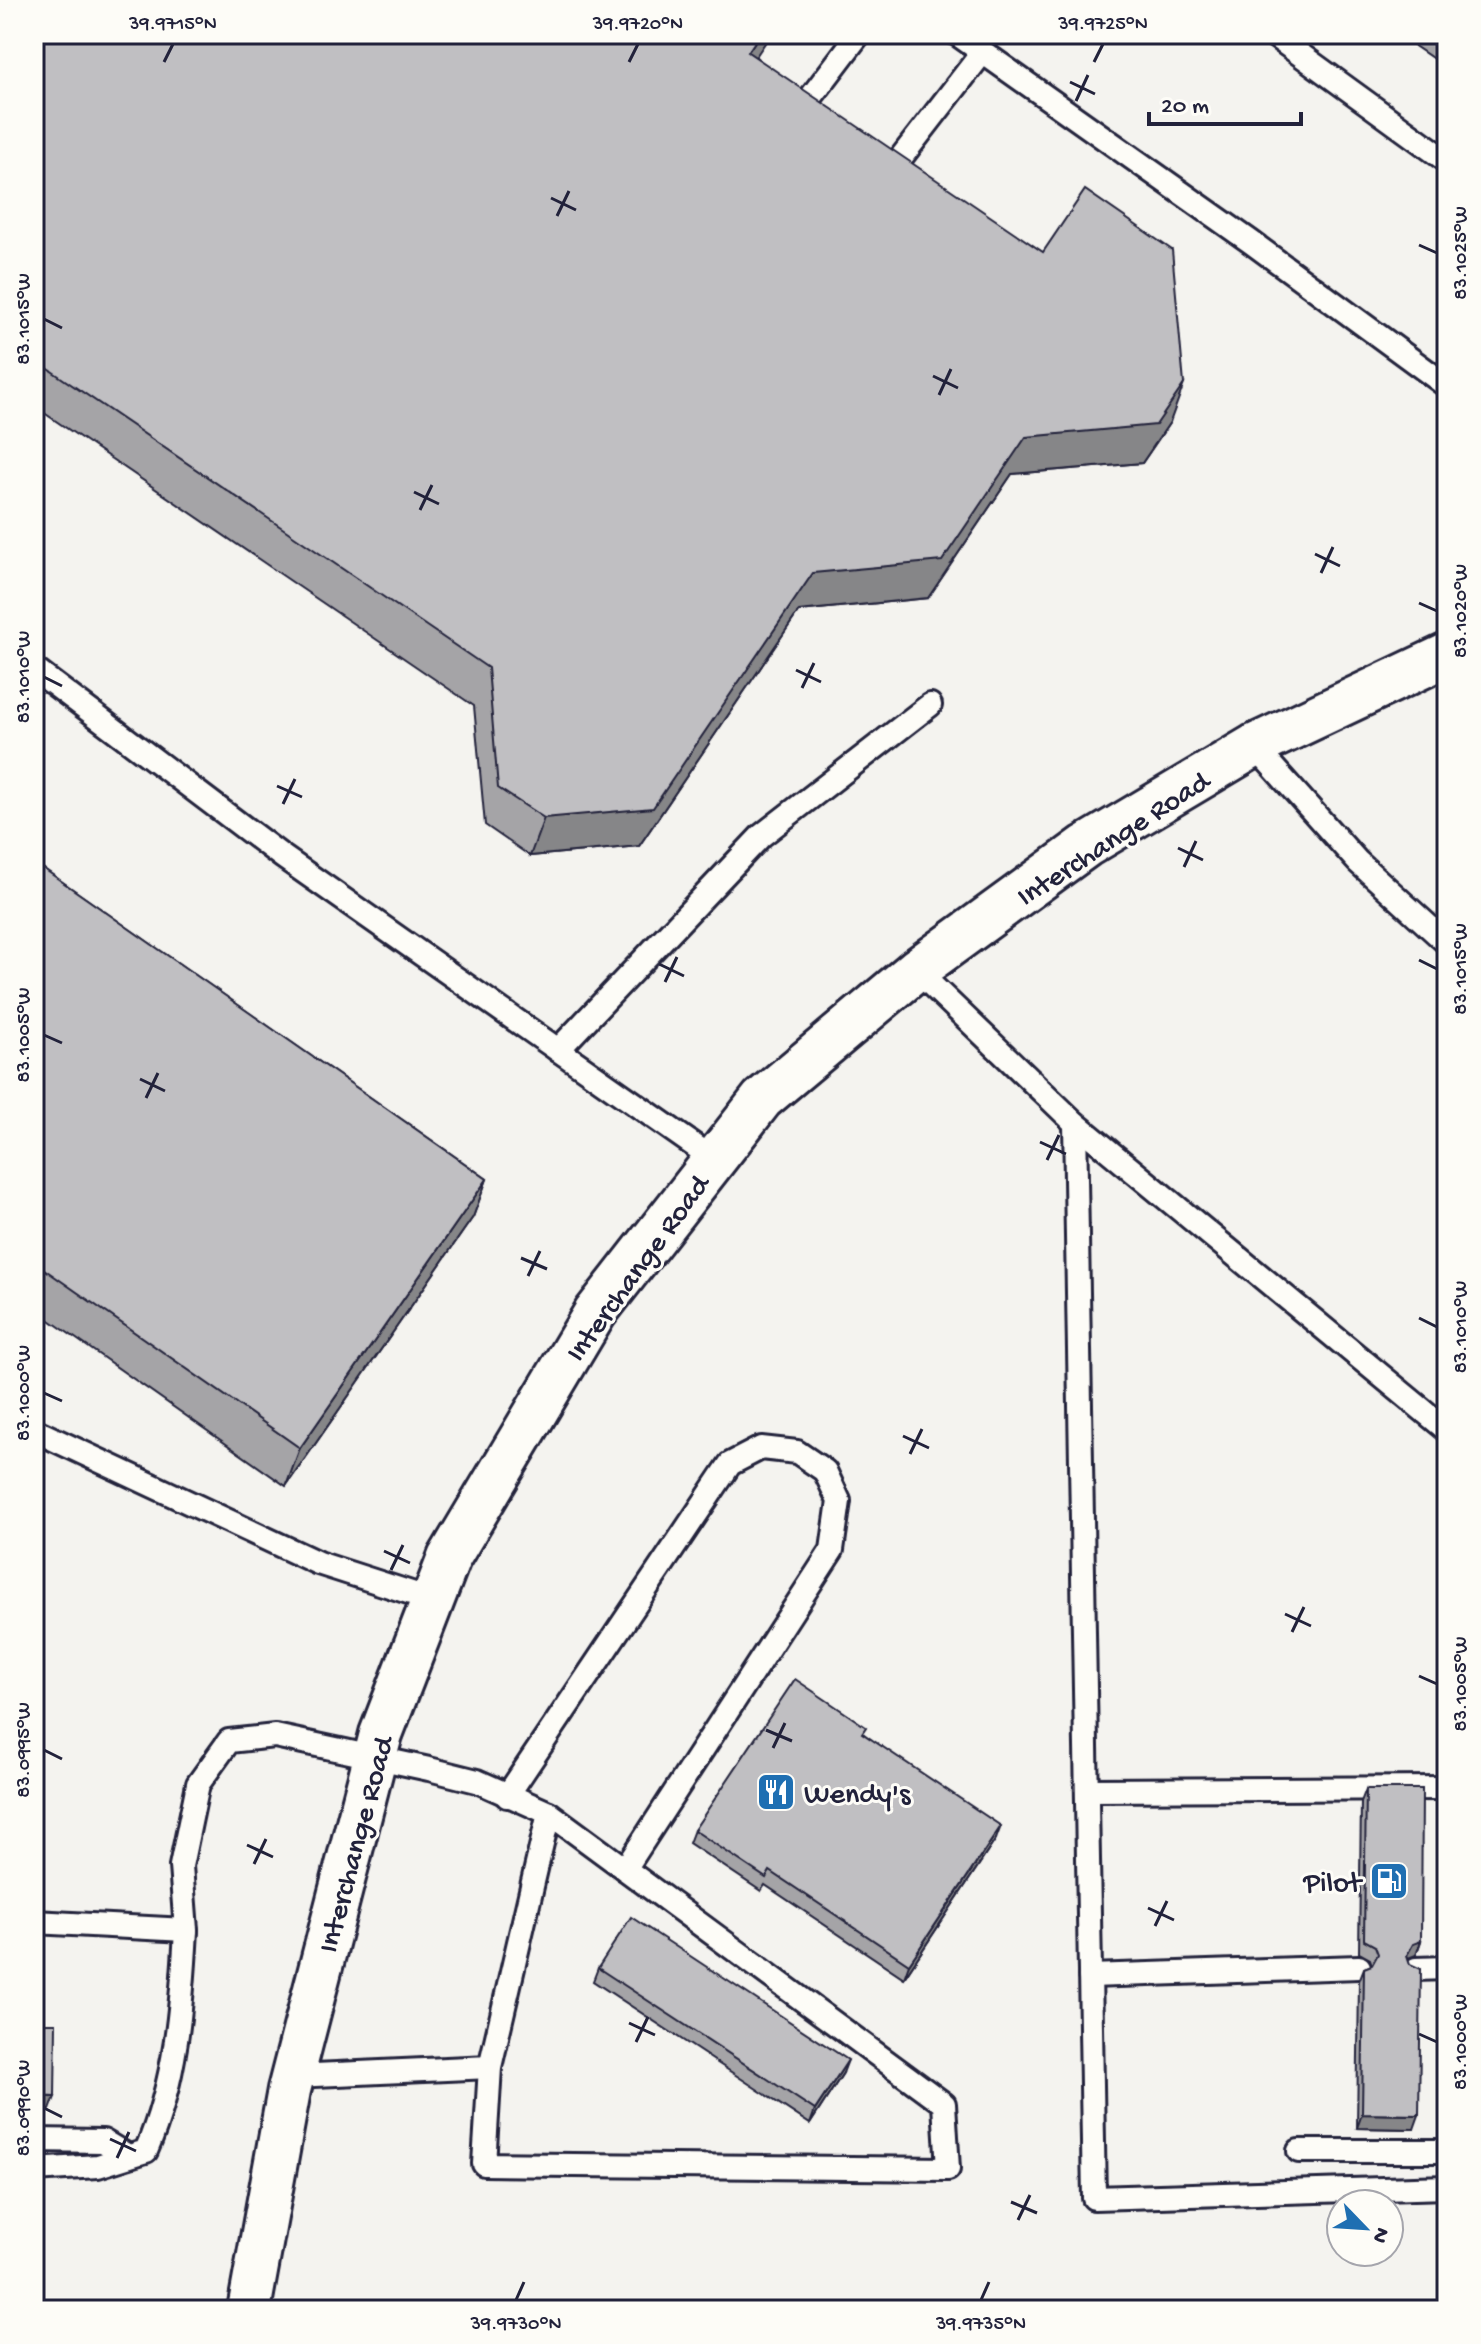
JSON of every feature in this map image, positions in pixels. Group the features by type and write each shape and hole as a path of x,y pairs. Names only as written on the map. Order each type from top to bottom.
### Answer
{"street":[{"name":"Interchange Road","path":"249,2310 293,2076 374,1758 449,1558 595,1313 762,1099 916,970 1086,846 1254,746 1447,655"}],"lane":[{"path":"799,113 859,34"},
{"path":"957,34 1251,242 1447,386"},
{"path":"1272,34 1447,161"},
{"path":"886,177 982,53"},
{"path":"34,669 283,857 715,1160"},
{"path":"558,1050 761,836 930,705"},
{"path":"1254,746 1358,862 1447,943"},
{"path":"916,970 1075,1123 1447,1430"},
{"path":"1075,1123 1094,2198 1447,2187"},
{"path":"34,1430 318,1563 433,1600"},
{"path":"507,1796 730,1464 761,1448 797,1452 825,1471 839,1501 832,1550 625,1869"},
{"path":"34,2170 98,2166 146,2151 165,2101 184,1975 186,1930 181,1866 198,1784 229,1741 275,1736 477,1781 549,1813 944,2104 948,2169 484,2164 490,2067 549,1813"},
{"path":"1087,1790 1447,1788"},
{"path":"34,1922 186,1930"},
{"path":"1090,1976 1359,1967"},
{"path":"1416,1969 1447,1968"},
{"path":"293,2076 490,2067"},
{"path":"34,2140 103,2141 128,2156"},
{"path":"1299,2151 1447,2151"}],"building":[{"path":"34,34 760,34 748,52 1043,252 1085,190 1172,250 1184,384 1156,425 1026,437 942,561 813,573 653,808 544,818 498,788 488,668 34,359"},
{"path":"34,862 487,1179 300,1448 34,1262"},
{"path":"795,1679 866,1727 862,1733 1001,1826 909,1964 770,1871 766,1878 694,1830"},
{"name":"Pilot","path":"1366,1789 1422,1789 1421,1941 1413,1944 1407,1955 1410,1964 1421,1969 1419,2115 1362,2114 1364,1968 1372,1965 1378,1954 1375,1946 1364,1940"},
{"path":"631,1917 848,2060 815,2110 598,1968"},
{"path":"34,2023 56,2023 55,2097 34,2096"}],"place":[{"name":"Wendy's","path":"776,1792"},
{"name":"Pilot","path":"1389,1881"}]}
